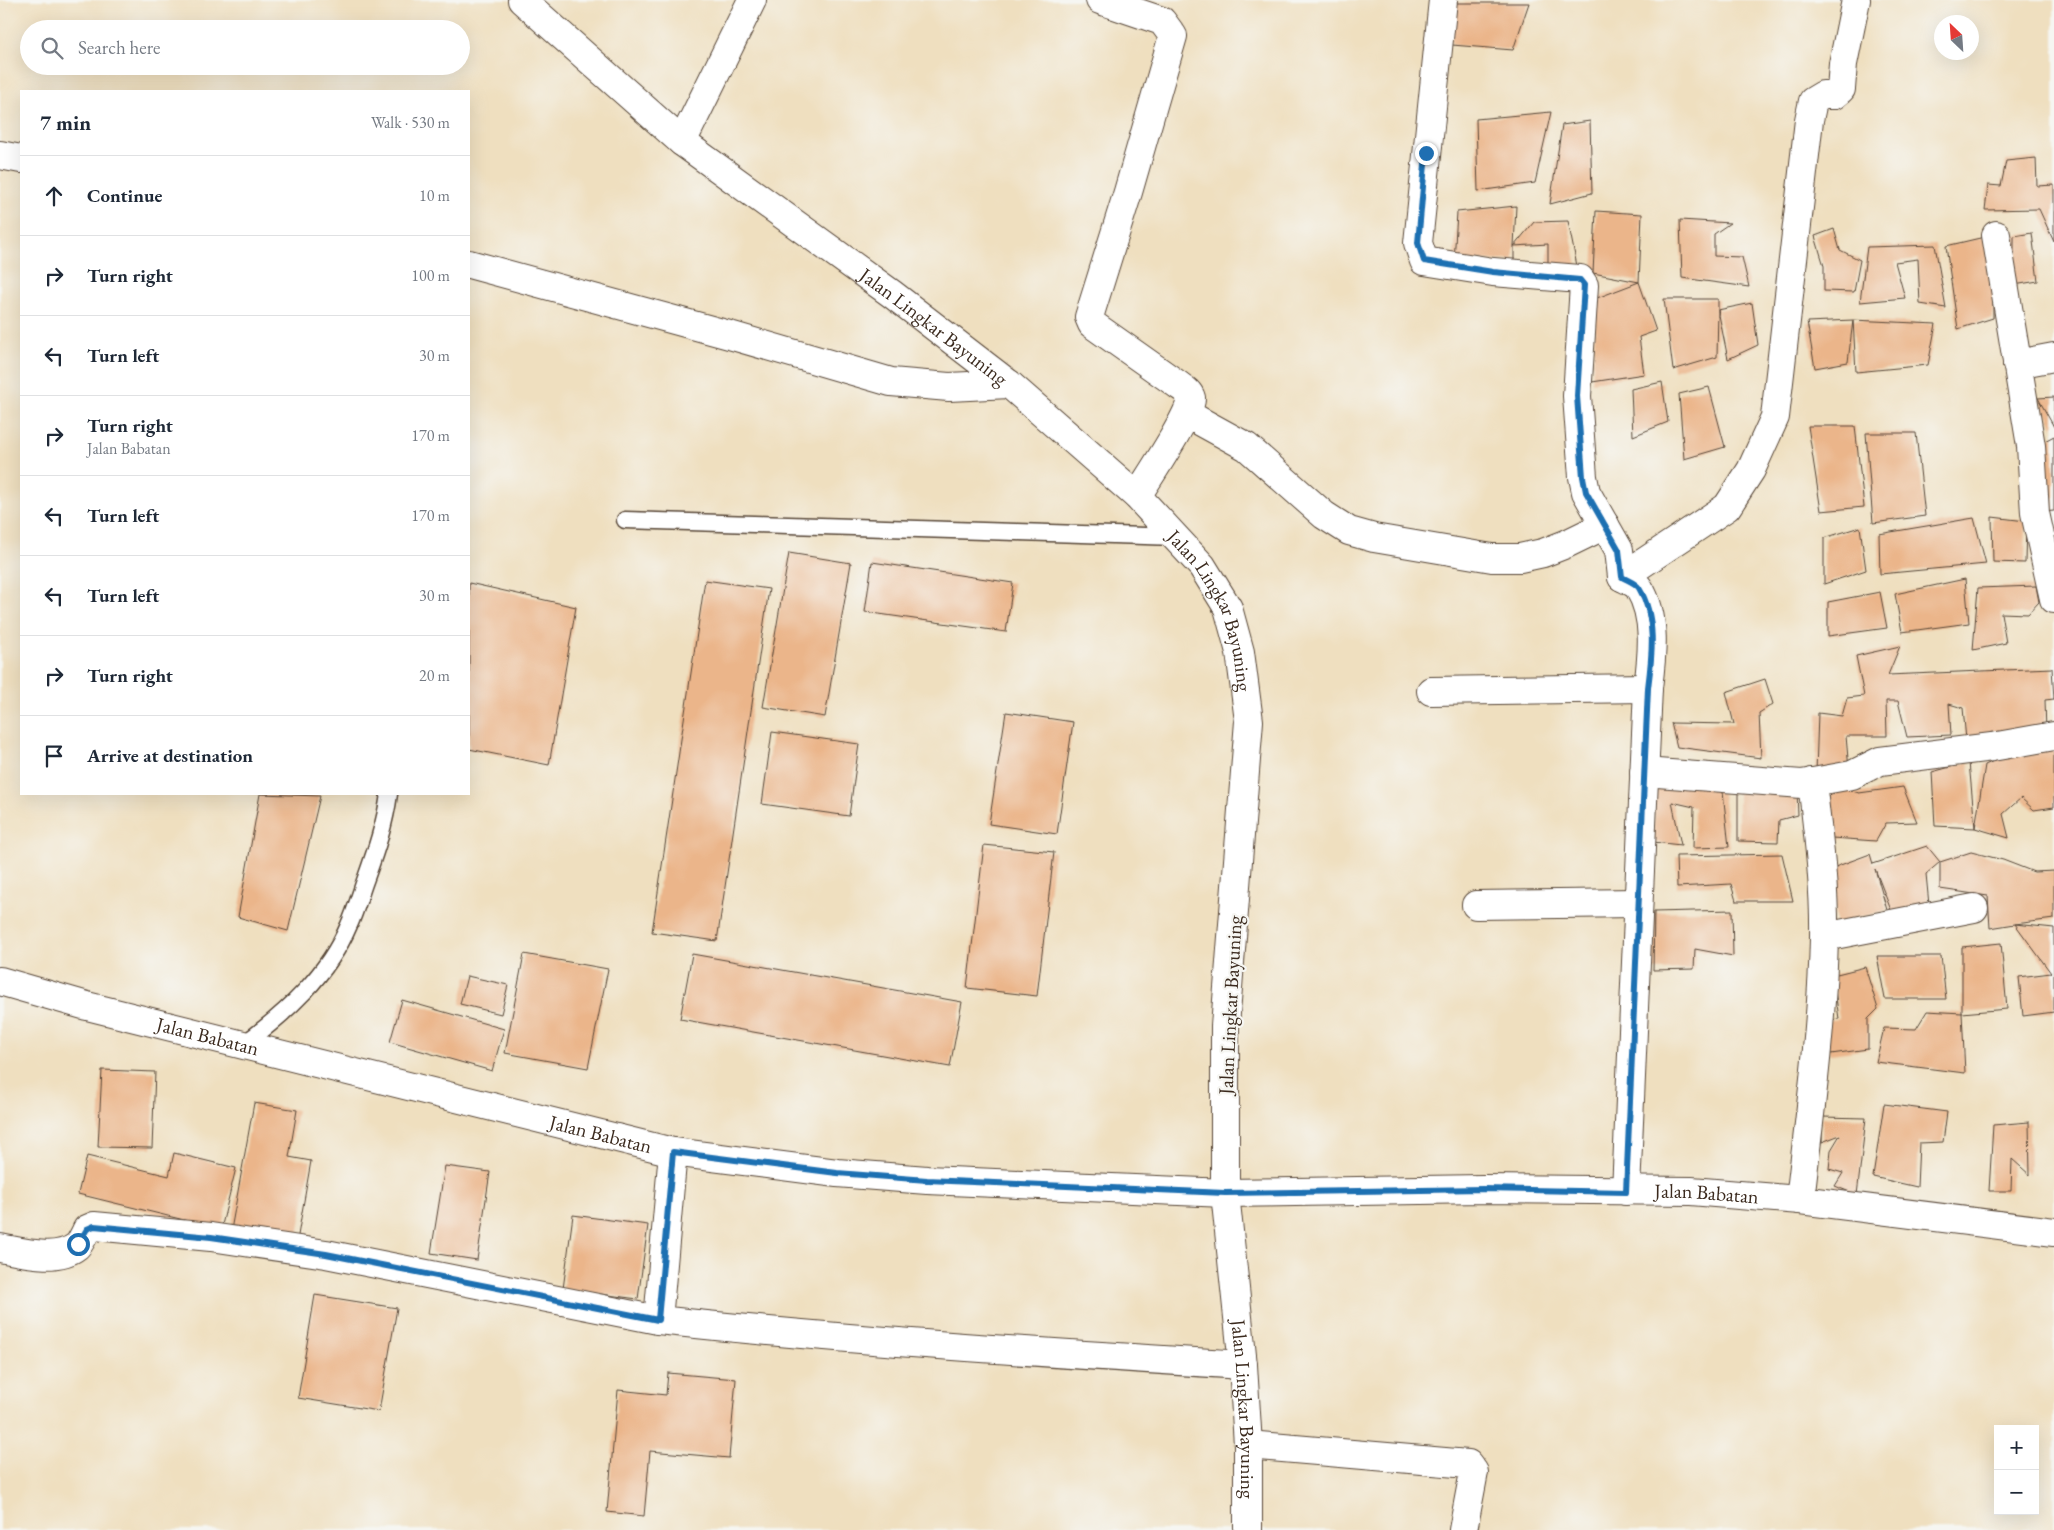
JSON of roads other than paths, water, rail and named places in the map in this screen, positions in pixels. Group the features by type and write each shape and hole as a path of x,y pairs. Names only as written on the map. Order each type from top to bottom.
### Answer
{"street":[{"name":"Jalan Lingkar Bayuning","path":"522,0 682,142 892,294 1009,384 1137,496 1202,566 1228,608 1240,652 1249,722 1226,1026 1225,1193 1243,1365 1248,1445 1248,1530"},
{"path":"682,142 752,0"},
{"path":"1100,0 1162,22 1173,36 1128,192 1089,317 1092,324 1188,392 1191,398 1187,414 1137,496"},
{"path":"1443,0 1418,243 1421,258 1424,261 1493,272 1580,280 1584,285 1577,396 1583,477 1586,492 1619,550 1622,577"},
{"path":"1622,577 1727,507 1751,470 1775,417 1809,120 1813,101 1823,94 1834,95 1842,88 1843,64 1856,0"},
{"path":"0,154 20,159"},
{"path":"1996,235 2031,446 2035,513 2054,599"},
{"path":"470,264 733,336 891,382 949,387 1009,384"},
{"path":"2018,364 2054,357"},
{"path":"1187,414 1247,447 1324,515 1349,531 1374,538 1492,558 1520,558 1543,553 1605,525"},
{"path":"1622,577 1638,586 1648,613 1652,656 1648,688 1626,1192"},
{"path":"1432,691 1648,688"},
{"path":"1644,772 1802,784 1852,775 1880,761 1992,747 2054,736"},
{"path":"1800,1200 1817,1050 1824,937 1819,843 1812,782"},
{"path":"1476,905 1638,903"},
{"path":"1824,937 1974,908"},
{"name":"Jalan Babatan","path":"0,981 87,1006 673,1152 837,1173 927,1180 1225,1193 1483,1189 1626,1192 1691,1191 1800,1200 2054,1232"},
{"path":"658,1320 673,1152"},
{"path":"0,1248 42,1254 62,1254 78,1244 87,1229 94,1226 211,1237 326,1254 658,1320 790,1334 963,1348 1243,1365"},
{"path":"1248,1445 1468,1464 1474,1472 1463,1530"}],"lane":[{"path":"625,520 1177,537"},
{"path":"244,1044 282,1016 329,960 344,935 385,826 389,795"}]}
